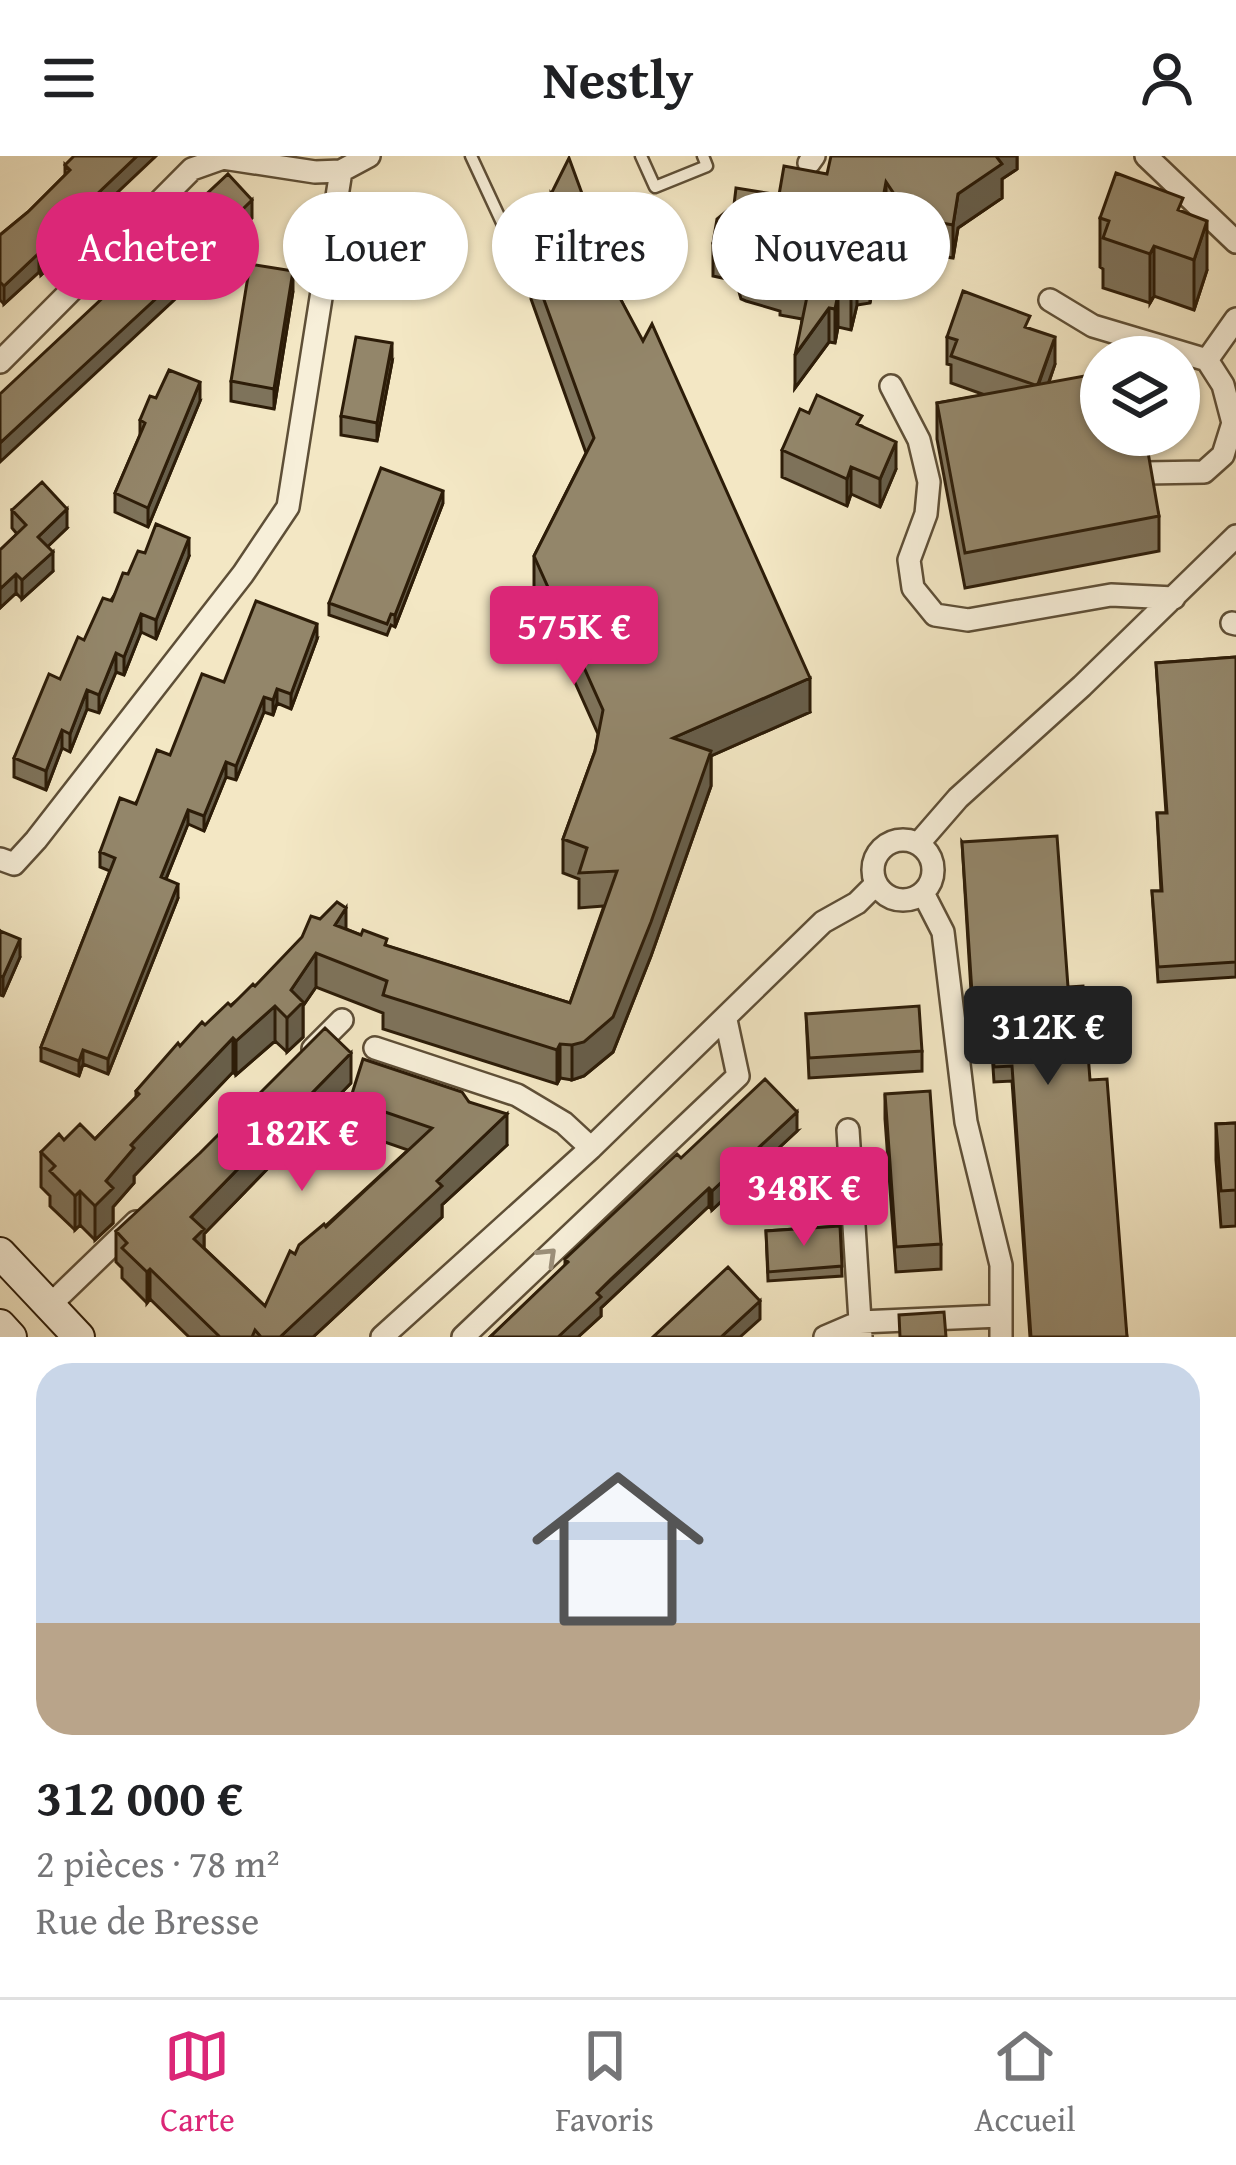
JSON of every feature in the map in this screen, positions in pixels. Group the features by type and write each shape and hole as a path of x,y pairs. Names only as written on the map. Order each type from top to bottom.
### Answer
{"street":[{"path":"0,362 192,169 223,158 315,172 341,171 369,156"},
{"path":"1146,156 1236,242"},
{"path":"0,859 14,864 35,840 243,574 288,507 341,171"},
{"path":"1050,300 1093,326 1207,360 1223,385 1233,424 1223,455 1204,472 1145,473"},
{"path":"1207,360 1236,319"},
{"path":"891,386 919,440 929,482 926,514 909,560 913,588 935,615 968,620 1111,595 1174,598"},
{"path":"918,844 958,799 1236,536"},
{"path":"898,841 918,844 932,866 923,893 906,900 883,892 876,884 873,866 883,848 898,841"},
{"path":"382,1337 591,1148 824,922 876,884"},
{"path":"825,1337 861,1330 1000,1327 1000,1265 966,1122 943,932 923,893"},
{"path":"291,1071 342,1020"},
{"path":"463,1337 738,1076 726,1020"},
{"path":"375,1048 517,1095 564,1123 591,1148"},
{"path":"848,1130 861,1330"},
{"path":"50,1305 153,1205"},
{"path":"0,1253 79,1337"},
{"path":"0,1325 11,1337"}],"lane":[{"path":"471,156 492,201"},
{"path":"641,156 655,188 707,166 703,156"}],"building":[{"path":"74,156 137,156 99,192 48,192 70,170 65,165"},
{"path":"831,156 996,156 1002,164 958,194 953,225 950,192 893,192 886,182 884,192 780,192 784,166 827,174"},
{"path":"569,158 581,192 552,192"},
{"path":"1116,173 1183,198 1178,210 1207,221 1194,260 1154,246 1150,254 1103,238 1109,221 1100,218"},
{"path":"228,174 245,192 209,192"},
{"path":"36,204 36,256 4,286 0,282 0,235"},
{"path":"259,265 283,269 283,300 288,300 274,389 231,381 244,300 259,300"},
{"path":"963,291 1030,316 1025,327 1055,337 1038,384 951,356 957,340 947,337"},
{"path":"100,300 155,300 0,443 0,394"},
{"path":"544,300 621,300 643,341 652,324 810,678 673,738 711,751 613,1017 584,1042 560,1044 557,1050 383,995 387,981 316,953 291,990 303,1002 287,1018 275,1006 236,1041 233,1038 131,1145 134,1148 106,1181 113,1188 95,1206 80,1191 75,1196 50,1171 55,1166 41,1152 59,1134 64,1140 80,1124 95,1139 139,1094 136,1091 178,1043 180,1046 202,1022 205,1025 255,986 302,937 311,916 320,919 337,902 346,908 335,925 361,935 363,930 387,939 385,945 570,1003 617,871 579,873 587,848 563,839 595,751 603,710 534,556 594,438"},
{"path":"806,300 837,300 835,309 829,308 795,355"},
{"path":"356,337 392,343 377,423 341,416"},
{"path":"169,370 200,382 148,508 115,493 145,423 140,420 150,396 156,398"},
{"path":"1080,377 1080,456 1149,456 1159,516 965,553 937,403"},
{"path":"817,395 862,416 857,424 896,442 880,479 851,467 847,479 782,450 800,409 809,413"},
{"path":"381,468 443,491 395,615 391,614 387,624 329,603"},
{"path":"42,482 67,509 38,537 53,552 22,580 16,574 0,589 0,550 26,525 12,510"},
{"path":"156,524 189,538 156,620 141,614 124,657 116,653 99,695 87,690 70,734 62,730 46,771 14,758 49,674 60,679 78,637 84,640 103,598 112,601 138,551 145,553"},
{"path":"256,601 317,624 291,694 277,689 273,700 264,697 236,766 226,762 204,816 188,810 161,877 178,884 108,1059 83,1050 79,1061 41,1047 115,858 100,852 120,798 136,804 157,750 170,755 202,674 224,682"},
{"path":"1236,657 1236,962 1158,967 1152,891 1162,891 1157,813 1167,813 1156,663"},
{"path":"1057,836 1068,987 1083,986 1090,1080 1107,1079 1127,1337 1031,1337 1012,1066 994,1067 989,991 972,993 962,842"},
{"path":"0,931 20,939 3,977 0,976"},
{"path":"919,1006 922,1051 809,1058 806,1014"},
{"path":"325,1028 351,1053 191,1217 204,1229 194,1239 265,1306 290,1251 295,1254 299,1245 324,1224 326,1227 432,1128 350,1100 363,1059 462,1092 469,1102 507,1114 437,1181 442,1186 280,1337 261,1337 255,1330 252,1337 220,1337 122,1248 127,1243 116,1231"},
{"path":"765,1079 797,1112 611,1279 597,1293 601,1297 558,1337 490,1337 568,1262 565,1259"},
{"path":"930,1091 941,1244 896,1247 885,1094"},
{"path":"1236,1123 1236,1190 1221,1191 1216,1124"},
{"path":"840,1226 842,1266 768,1272 766,1231"},
{"path":"728,1267 760,1301 721,1337 653,1337"},
{"path":"944,1312 946,1337 900,1337 899,1315"}]}
